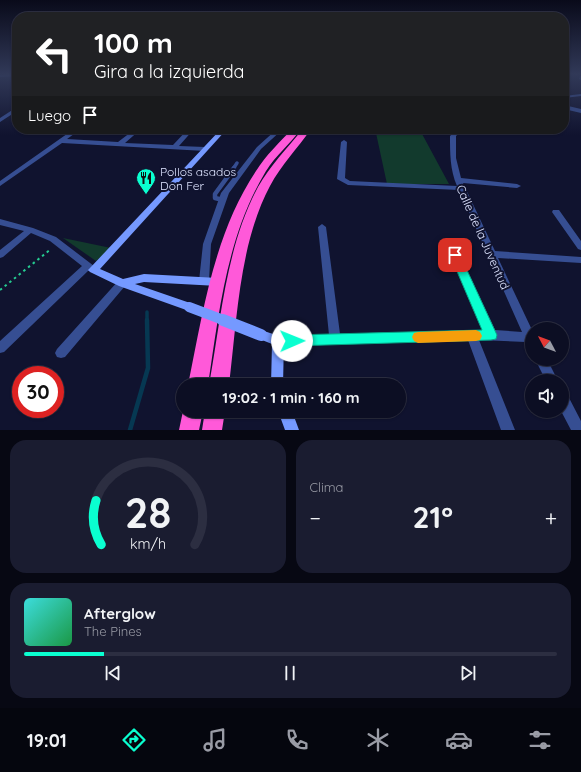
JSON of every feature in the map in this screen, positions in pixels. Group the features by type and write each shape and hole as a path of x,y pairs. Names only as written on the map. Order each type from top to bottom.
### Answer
{"highway":[{"path":"199,378 228,238 244,201 262,169 293,134"},
{"path":"220,378 239,257 253,213 264,188 280,162 303,134"},
{"path":"189,430 192,418"},
{"path":"212,430 214,418"}],"street":[{"path":"569,96 581,95"},
{"path":"569,108 581,111"},
{"path":"0,120 12,112"},
{"path":"0,184 71,134"},
{"path":"120,144 132,134"},
{"path":"175,147 187,134"},
{"path":"0,348 90,268 219,134"},
{"path":"204,281 207,244 225,193 258,148 274,134"},
{"name":"Calle de la Juventud","path":"455,134 453,136 453,158 459,184 525,326"},
{"path":"62,141 205,149"},
{"path":"344,142 341,180 343,182 517,186"},
{"path":"556,212 581,247"},
{"path":"0,222 30,230 53,239 90,268 122,283 278,341 491,335 525,338"},
{"path":"322,227 335,340"},
{"path":"0,255 30,230"},
{"path":"491,254 581,260"},
{"path":"455,255 491,335"},
{"path":"61,353 122,283 144,278 218,282"},
{"path":"472,336 508,430"},
{"path":"277,378 278,341"},
{"path":"569,413 578,430"},
{"path":"288,418 292,430"}],"lane":[{"path":"223,200 215,198 215,194 237,163"}],"path":[{"path":"0,290 58,243"}],"green space":[{"path":"376,134 422,134 449,184 387,184"},
{"path":"63,238 111,248 96,261"}],"waterway":[{"path":"147,312 147,320"},
{"path":"130,430 148,368 147,320"}],"slow traffic":[{"path":"418,337 476,336"}],"place":[{"name":"Pollos asados Don Fer","path":"146,195"}],"route":[{"path":"292,341 491,335 455,255"}]}
